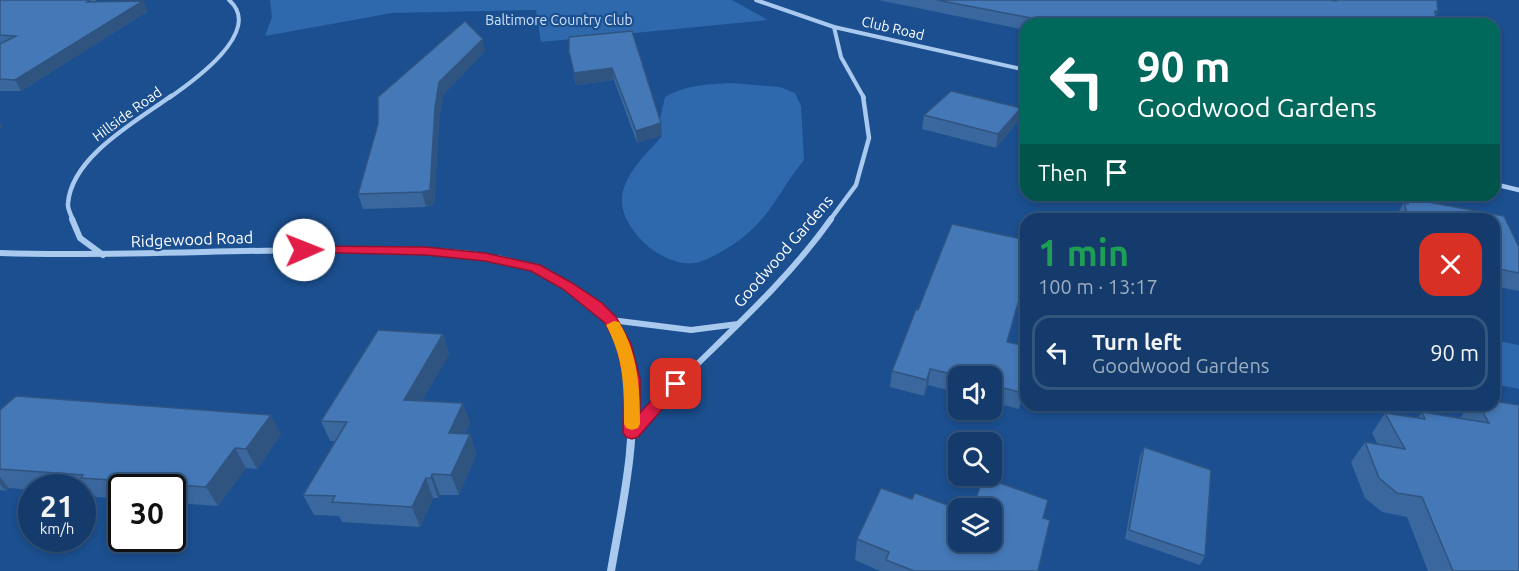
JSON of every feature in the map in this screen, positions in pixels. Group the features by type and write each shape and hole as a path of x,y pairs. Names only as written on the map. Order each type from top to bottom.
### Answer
{"street":[{"name":"Hillside Road","path":"103,255 80,237 69,219 66,198 72,182 90,157 207,70 226,49 234,39 239,23 238,12 229,0"},
{"name":"Club Road","path":"756,0 834,27 1020,69"},
{"name":"Goodwood Gardens","path":"632,433 676,384 739,324 817,239 842,208 859,180 868,138 863,93 842,57 834,27"},
{"path":"1500,185 1519,190"},
{"name":"Ridgewood Road","path":"0,253 103,255 349,249 426,251 485,257 535,268 567,286 611,320 623,344 632,379 632,433"},
{"name":"Goodwood Gardens","path":"611,320 691,330 739,324"},
{"path":"610,571 632,433"}],"green space":[{"name":"Baltimore Country Club","path":"270,0 732,0 768,20 541,42 536,10 392,13 265,36 272,17"},
{"path":"731,83 780,87 795,93 801,106 804,160 767,213 742,238 705,260 692,263 678,262 650,248 638,237 623,210 624,188 632,171 662,136 659,123 665,97 689,88"},
{"path":"1500,341 1519,345 1519,389 1500,385"}],"building":[{"path":"0,0 143,1 15,80 0,79 0,44 16,36 0,35"},
{"path":"937,0 1437,0 1438,12 1435,11 1436,18 1031,18"},
{"path":"465,21 483,39 439,82 435,108 430,190 358,194 378,124 378,97"},
{"path":"632,31 661,123 636,131 612,68 574,73 569,52 569,37"},
{"path":"951,91 1020,108 998,134 924,115"},
{"path":"1407,201 1422,201 1488,213 1407,213 1404,203 1408,204"},
{"path":"1500,215 1504,216 1519,247 1519,273 1500,269"},
{"path":"952,224 1020,239 1020,296 1007,342 1020,345 1020,392 1002,388 1002,366 948,366 948,373 930,369 927,380 892,371 916,309 918,310"},
{"path":"378,330 443,334 404,400 463,403 449,433 470,434 451,475 432,474 431,478 426,478 412,507 332,502 335,496 303,495 347,422 321,421"},
{"path":"16,396 271,415 246,449 235,448 206,487 186,486 186,474 108,474 108,480 96,479 96,474 0,469 0,410"},
{"path":"1500,402 1519,405 1519,571 1453,571 1422,497 1397,493 1379,478 1365,442 1405,449 1385,413 1425,419 1422,412 1489,423 1482,411 1500,411"},
{"path":"1144,447 1211,470 1205,556 1129,530"},
{"path":"1002,484 1048,500 1043,518 1050,520 1038,571 914,571 886,560 889,552 857,539 881,488 912,499 915,493 948,505 948,552 1002,552 1002,498 976,498 980,486 1002,486"}],"slow traffic":[{"path":"614,325 623,344 632,379 632,424"}],"route":[{"path":"304,250 426,251 485,257 535,268 567,286 611,320 623,344 632,379 632,433 676,384"}]}
